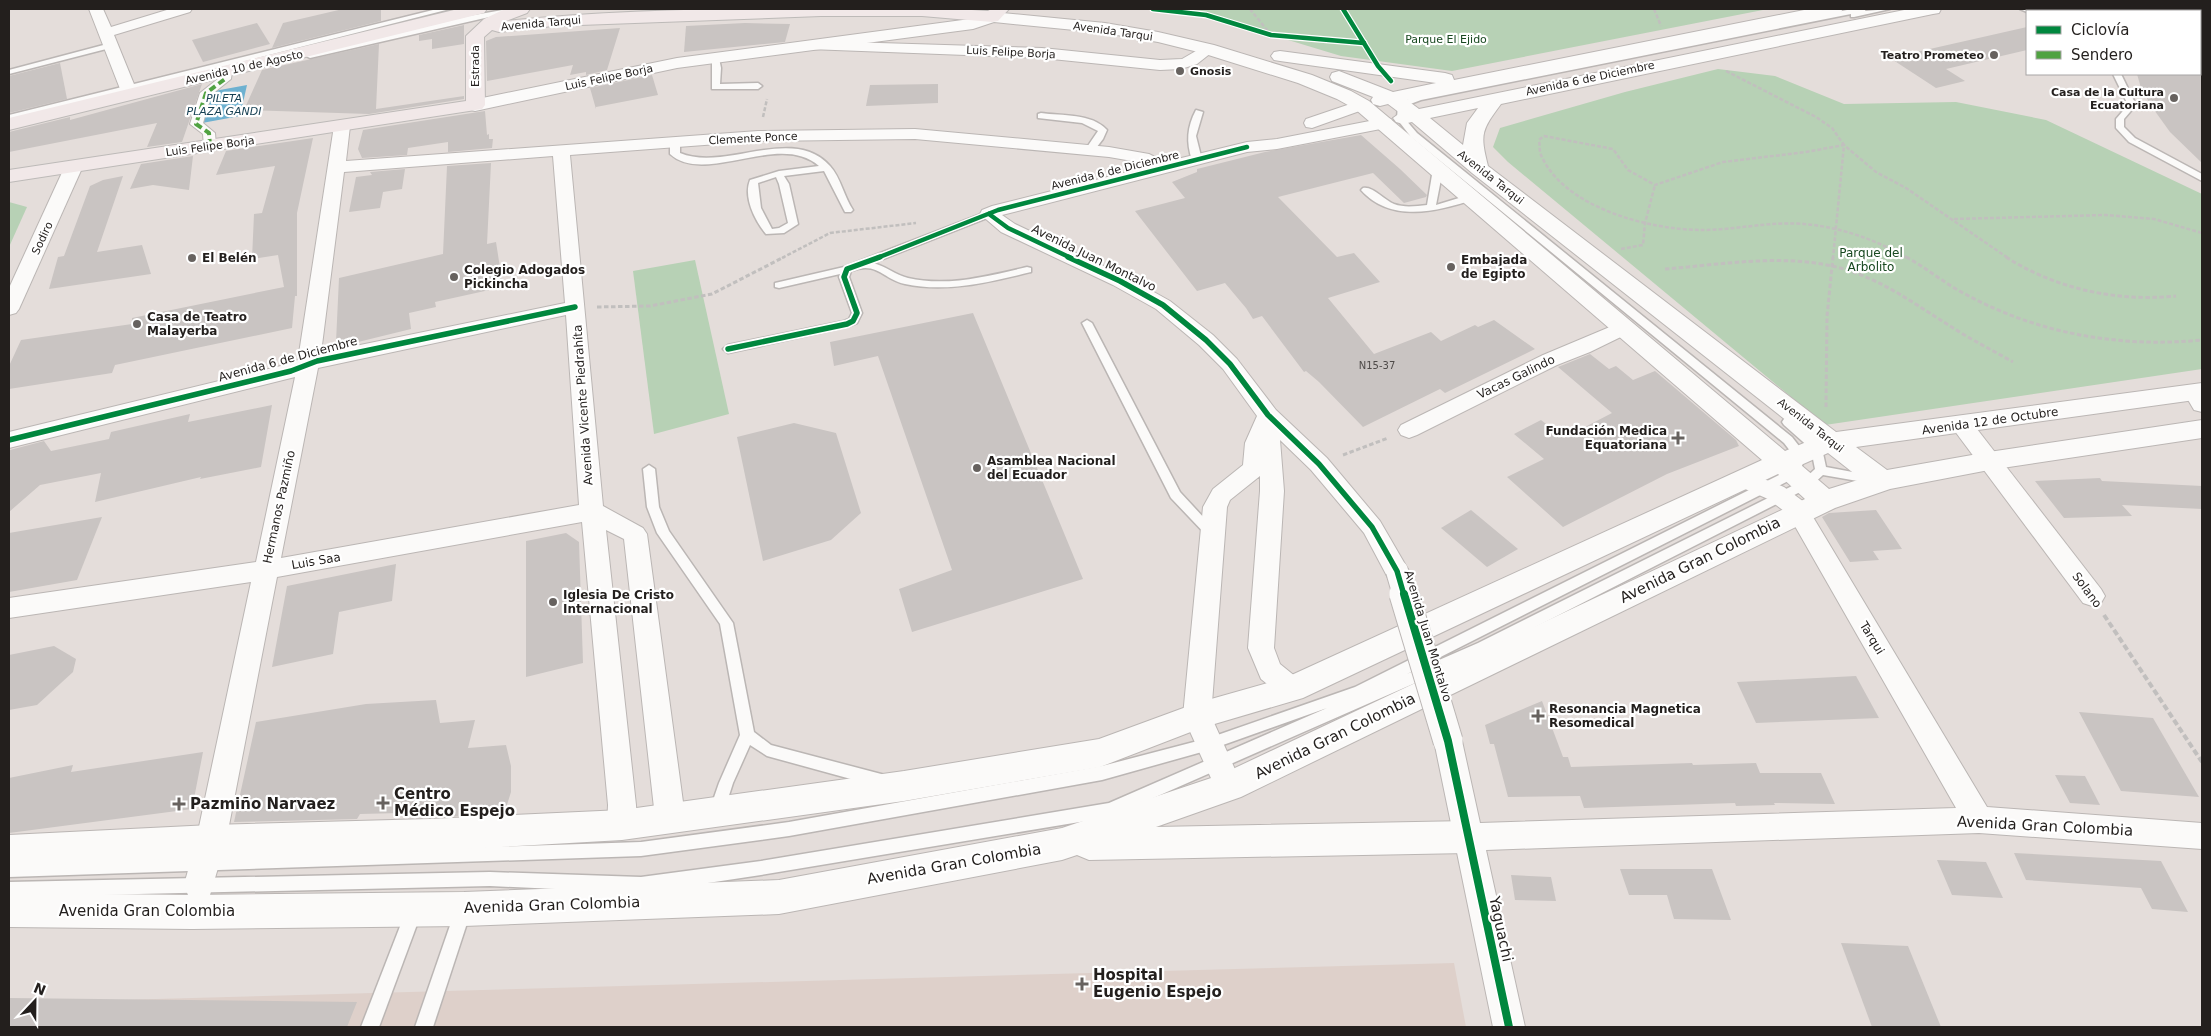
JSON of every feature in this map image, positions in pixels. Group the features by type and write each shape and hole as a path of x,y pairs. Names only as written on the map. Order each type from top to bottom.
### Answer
{"main road":[{"name":"Avenida 10 de Agosto","path":"9,124 128,90 225,74 453,11 478,9"},
{"path":"453,11 490,12 503,9"},
{"path":"480,30 496,18 520,9"},
{"path":"615,9 630,9"},
{"name":"Avenida Tarqui","path":"1037,9 1105,16 1168,26 1280,56 1398,112 1479,169 1797,476"},
{"name":"Avenida 6 de Diciembre","path":"1398,112 1486,78 1834,9"},
{"name":"Avenida 6 de Diciembre","path":"1398,112 1495,98 1933,9"},
{"name":"Avenida Tarqui","path":"480,30 517,23 821,11 917,10 996,13 1158,37 1208,49 1305,79 1344,95 1362,105 1398,112 1438,169 1797,476 1882,481"},
{"name":"Avenida Tarqui","path":"814,46 965,25 996,13"},
{"name":"Estrada","path":"475,105 475,36 480,30"},
{"name":"Luis Felipe Borja","path":"9,176 475,105 677,63 814,46"},
{"path":"1280,56 1455,80 1486,78"},
{"path":"1479,169 1472,142 1478,123 1495,98"},
{"name":"Avenida 12 de Octubre","path":"1797,476 1962,425 2200,396"},
{"path":"1797,476 1882,481 1989,461 2202,429"},
{"name":"Avenida Gran Colombia","path":"9,851 205,863 430,835 622,825 904,786 1100,753 1213,752 1292,688 1797,476"},
{"name":"Avenida Gran Colombia","path":"9,910 192,912 415,908 464,909 780,897 1062,844 1213,752 1797,476"},
{"path":"1062,844 1468,837"}],"street":[{"path":"96,9 128,90"},
{"path":"109,39 185,9"},
{"name":"Luis Felipe Borja","path":"814,46 1042,52 1160,65 1180,65 1196,60 1208,49"},
{"path":"210,146 210,133 196,124 206,93 222,82 225,74"},
{"name":"Avenida 6 de Diciembre","path":"989,214 998,210 1247,147 1277,134 1337,116 1362,105"},
{"name":"Avenida 6 de Diciembre","path":"1247,147 1277,144 1398,112"},
{"name":"Hermanos Pazmiño","path":"205,863 308,365 342,126"},
{"name":"Clemente Ponce","path":"337,167 758,136 915,134 1090,150 1143,158 1165,169"},
{"name":"Avenida Vicente Piedrahíta","path":"561,150 588,483 622,805 622,825"},
{"name":"Sodiro","path":"9,309 74,166"},
{"name":"Avenida Juan Montalvo","path":"989,214 1008,228 1120,281 1163,305 1206,340 1230,364 1268,415 1319,464 1372,527 1397,571 1448,741 1468,837"},
{"name":"Avenida 6 de Diciembre","path":"9,440 284,373 317,361 575,307"},
{"name":"Vacas Galindo","path":"1409,430 1550,360 1583,347 1624,327"},
{"path":"1213,752 1215,507 1220,495 1254,468 1256,443 1268,415"},
{"path":"1268,415 1272,491 1261,648 1270,670 1292,688"},
{"name":"Solano","path":"1962,425 2092,596"},
{"name":"Tarqui","path":"1797,476 1979,820"},
{"path":"592,511 635,534 670,818"},
{"name":"Luis Saa","path":"9,608 266,570 592,511"},
{"name":"Avenida Gran Colombia","path":"1468,837 1979,820 2202,836"},
{"name":"Yaguachi","path":"1468,837 1509,1027"}],"lane":[{"path":"9,130 146,92 469,18 520,9"},
{"path":"1398,112 1419,98 1862,9"},
{"path":"1398,112 1426,103 1886,9"},
{"path":"9,118 453,11"},
{"path":"9,72 109,39"},
{"path":"715,58 717,68 715,88 758,86"},
{"path":"2118,75 2132,104 2120,119 2120,128 2132,140 2202,178"},
{"path":"1197,160 1191,144 1191,134 1199,112"},
{"path":"1398,112 1802,433 1797,476"},
{"path":"1398,112 1414,135 1788,440 1797,476"},
{"path":"1041,116 1099,125 1103,130 1099,139 1090,150"},
{"path":"675,142 675,154 683,160 703,160 788,151 805,153 827,168 840,198 848,210"},
{"path":"779,175 784,184 793,224 781,231 770,232 764,227 752,190 753,182 762,177 827,168"},
{"path":"1431,208 1438,169"},
{"path":"1366,190 1391,207 1411,210 1431,208 1472,197"},
{"path":"778,285 847,269 989,214"},
{"path":"862,263 880,268 903,281 918,283 946,284 992,279 1028,270"},
{"path":"728,349 847,324 853,320 857,313 844,277 847,269"},
{"path":"1087,323 1175,495 1214,536"},
{"path":"648,469 653,506 663,533 726,622 747,735 726,782 717,812"},
{"path":"9,890 205,863 490,879 641,885 761,868 1110,810 1213,752 1360,691 1797,476"},
{"path":"747,735 767,750 855,775 904,786"},
{"path":"9,870 640,849 788,829 1213,752"},
{"path":"370,1027 415,908"},
{"path":"424,1027 464,909"}],"path":[{"path":"1250,9 1271,35"},
{"path":"1343,9 1381,70"},
{"path":"1654,9 1662,27"},
{"path":"1262,32 1280,36"},
{"path":"1355,43 1364,44"},
{"path":"1724,70 1816,117 1832,128 1844,145 1876,172 1906,188 1954,219 2008,258 2052,281 2082,290 2125,297 2147,299 2176,296"},
{"path":"1844,145 1806,152 1723,162 1655,185 1628,170 1613,149 1544,136 1539,140 1541,154 1554,174 1575,194 1602,209 1645,223 1669,228 1702,230 1770,223 1792,223 1835,229 1896,251 1967,295 2004,313 2046,328 2090,337 2144,342 2202,340"},
{"path":"1826,411 1827,316 1844,145"},
{"path":"1621,250 1643,245 1645,223 1655,185"},
{"path":"1954,219 2106,215 2154,219 2202,233"},
{"path":"575,307 650,306 712,294 830,233 920,222"},
{"path":"1664,269 1781,260 1831,266 1860,274 1901,293 1951,327 2013,362"},
{"path":"1319,464 1409,430"}],"shaded area":[{"name":"Hospital Eugenio Espejo","path":"1454,963 1466,1027 9,1027 9,1003"}],"green space":[{"name":"Parque El Ejido","path":"1153,9 1768,9 1452,71 1341,56 1206,15"},
{"name":"Parque del Arbolito","path":"1718,69 1775,76 1844,104 1956,102 2046,120 2202,194 2202,369 1825,425 1508,162 1493,147 1500,128 1625,92"},
{"path":"9,202 27,207 9,247"},
{"path":"695,260 729,414 654,434 633,271"}],"water":[{"name":"PILETA PLAZA GANDI","path":"247,85 240,116 202,123 209,92"}],"building":[{"path":"343,9 381,9 381,21 272,48 283,23"},
{"path":"257,23 270,44 203,62 192,40"},
{"path":"745,23 790,24 785,42 684,52 686,26"},
{"path":"464,25 464,44 432,49 432,39 419,41 419,35"},
{"path":"2026,27 2026,50 1946,69 1965,81 1936,88 1890,58"},
{"path":"620,28 607,70 586,75 586,72 570,75 573,65 487,81 486,41 496,37"},
{"path":"379,44 376,109 464,96 464,99 369,114 244,110 262,70"},
{"path":"60,63 67,99 9,113 9,76"},
{"name":"Casa de la Cultura Ecuatoriana","path":"2202,74 2202,163 2170,132 2141,88 2137,75"},
{"path":"652,75 658,95 596,107 596,109 590,88"},
{"path":"202,84 182,142 147,147 157,123 9,152 9,132 70,117 70,120"},
{"path":"938,84 938,103 866,106 870,85"},
{"path":"485,111 487,135 489,134 489,139 493,139 492,148 448,152 448,142 408,148 407,155 362,158 358,149 363,130"},
{"path":"1361,135 1427,195 1426,197 1404,203 1373,173 1278,197 1337,257 1354,253 1380,282 1328,298 1374,354 1431,332 1441,341 1475,325 1478,327 1494,320 1535,349 1445,393 1440,389 1363,427 1319,382 1306,371 1304,372 1262,316 1253,319 1225,283 1197,291 1135,211 1185,198 1172,182 1197,172 1197,169 1265,152"},
{"path":"313,138 297,213 297,296 295,296 292,328 115,365 112,373 9,389 9,366 21,340 132,324 132,318 284,287 278,255 252,259 254,214 262,213 275,166 216,175 226,151"},
{"path":"193,156 189,190 153,185 130,189 141,164"},
{"path":"491,163 487,244 496,242 503,287 435,302 436,307 409,313 411,329 354,343 336,342 339,278 443,254 447,166"},
{"path":"405,169 402,189 383,192 380,208 349,212 356,177 372,175 370,172"},
{"path":"123,176 97,252 142,245 151,274 49,289 58,257 64,256 90,186 103,180"},
{"name":"Asamblea Nacional del Ecuador","path":"973,313 1083,579 912,632 899,589 952,570 878,356 834,366 830,342"},
{"path":"1590,354 1609,369 1616,366 1633,380 1655,371 1736,440 1739,446 1667,474 1563,527 1507,477 1544,459 1514,434 1541,420 1564,438 1612,413 1558,367"},
{"path":"272,405 261,467 200,479 201,477 95,502 101,473 40,485 9,512 10,450 44,441 51,451 109,439 111,432 190,414 188,422"},
{"path":"794,423 836,433 861,513 831,540 763,561 737,437"},
{"path":"2100,478 2102,481 2202,486 2202,509 2122,505 2132,516 2064,518 2035,481"},
{"path":"1471,510 1518,549 1487,567 1441,528"},
{"path":"1876,510 1902,549 1873,551 1879,560 1850,562 1822,517 1829,513"},
{"path":"102,517 77,580 9,592 9,533"},
{"name":"Iglesia De Cristo Internacional","path":"566,533 579,542 583,663 526,677 526,541"},
{"path":"396,564 392,601 339,612 333,654 272,667 287,586"},
{"path":"54,646 76,659 73,672 37,705 9,710 9,655"},
{"path":"1856,676 1879,718 1756,723 1737,682"},
{"path":"436,700 440,723 475,720 468,748 506,745 511,766 511,792 504,814 439,817 441,812 360,814 357,819 234,822 256,722 366,704"},
{"path":"1542,701 1563,757 1568,757 1571,767 1756,763 1760,773 1821,773 1835,804 1774,803 1775,805 1736,806 1735,803 1584,808 1580,796 1508,797 1494,744 1490,744 1485,725"},
{"path":"2079,712 2153,718 2199,797 2121,791"},
{"path":"203,752 192,809 9,833 9,778 73,765 71,772"},
{"path":"2055,775 2085,776 2100,805 2070,803"},
{"path":"2014,853 2161,861 2188,912 2152,909 2141,888 2026,880"},
{"path":"1937,860 1986,862 2003,898 1952,895"},
{"path":"1620,869 1712,869 1731,920 1674,919 1667,895 1629,895"},
{"path":"1511,875 1551,877 1556,901 1515,900"},
{"path":"1841,943 1908,946 1941,1027 1872,1027"},
{"path":"9,998 357,1002 347,1027 9,1027"}],"marked path":[{"path":"210,146 209,133 196,124 206,93 225,79 226,71"}],"cycle path":[{"path":"1153,9 1206,15 1271,35 1364,43"},
{"path":"1343,9 1378,66 1391,81"},
{"path":"728,349 847,324 853,321 857,313 844,277 847,269 998,210 1247,147"},
{"path":"989,214 1008,228 1120,281 1163,305 1206,340 1230,364 1268,415 1319,464 1372,527 1397,571 1448,741 1509,1027"},
{"path":"9,440 291,371 317,361 575,307"}],"place":[{"name":"Teatro Prometeo","path":"1994,55"},
{"name":"Gnosis","path":"1180,71"},
{"name":"Casa de la Cultura Ecuatoriana","path":"2174,98"},
{"name":"El Belén","path":"192,258"},
{"name":"Embajada de Egipto","path":"1451,267"},
{"name":"Colegio Adogados Pickincha","path":"454,277"},
{"name":"Casa de Teatro Malayerba","path":"137,324"},
{"name":"Fundación Medica Equatoriana","path":"1678,438"},
{"name":"Asamblea Nacional del Ecuador","path":"977,468"},
{"name":"Iglesia De Cristo Internacional","path":"553,602"},
{"name":"Resonancia Magnetica Resomedical","path":"1538,716"},
{"name":"Centro Médico Espejo","path":"383,803"},
{"name":"Pazmiño Narvaez","path":"179,804"},
{"name":"Hospital Eugenio Espejo","path":"1082,984"}]}
